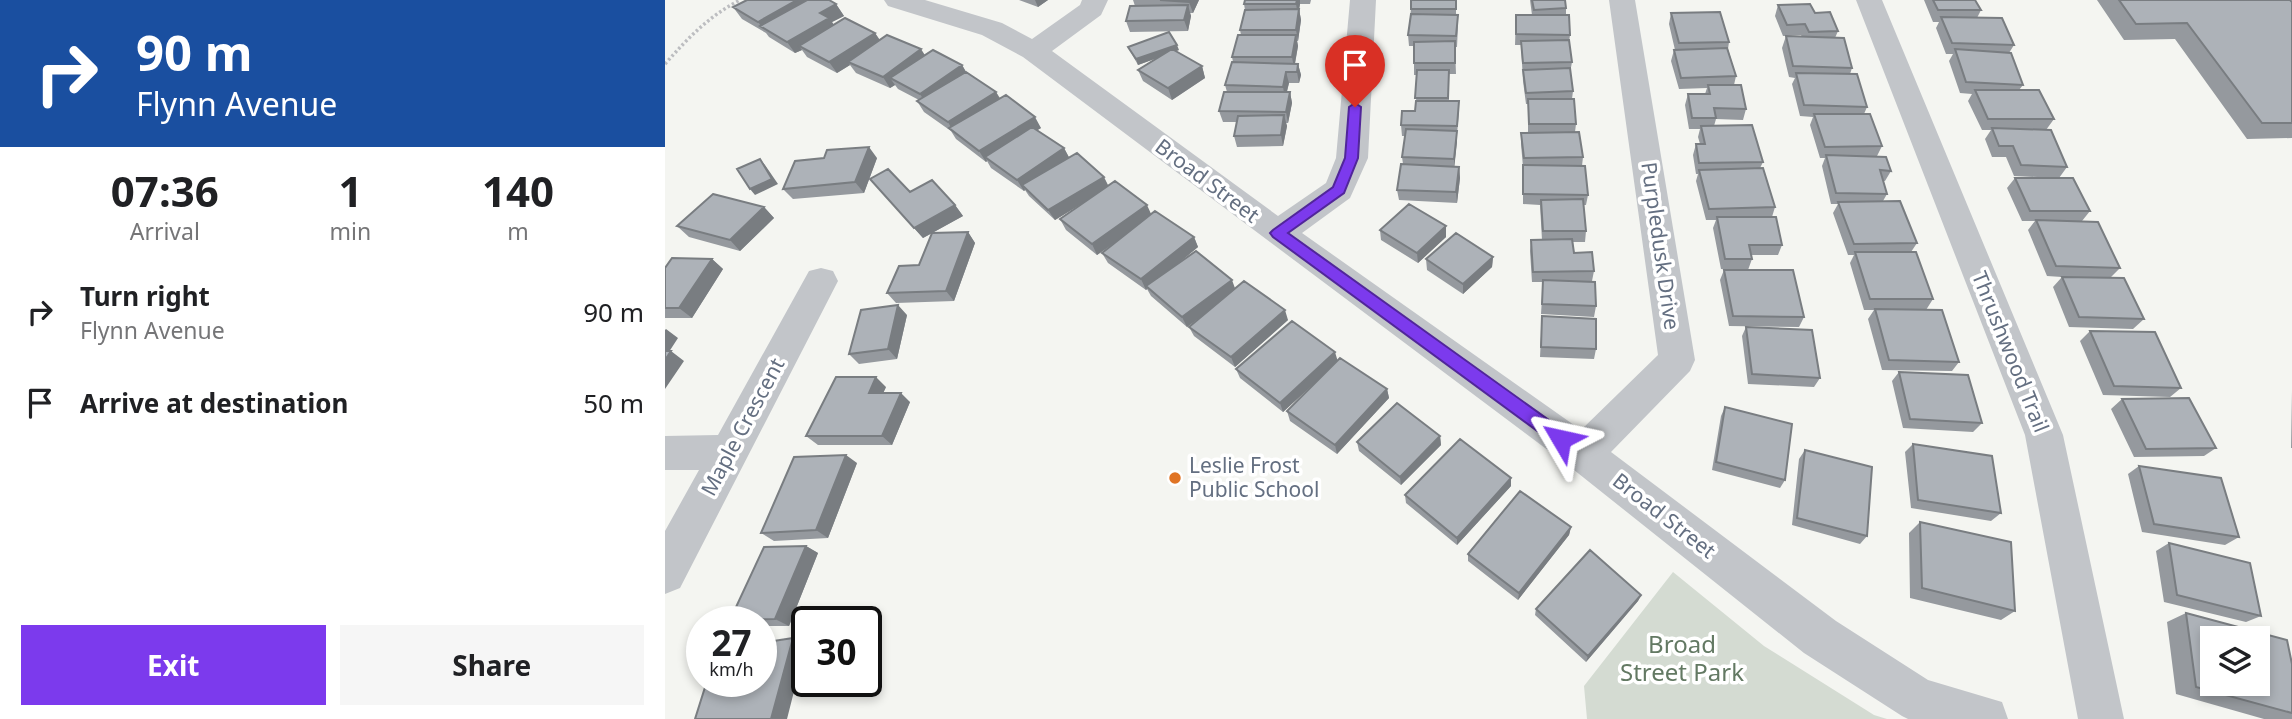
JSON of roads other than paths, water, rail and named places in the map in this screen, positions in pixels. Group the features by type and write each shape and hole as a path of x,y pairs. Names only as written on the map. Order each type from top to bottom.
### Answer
{"street":[{"name":"Broad Street","path":"897,0 992,29 1033,51 1583,454 1842,651 1918,701 1985,719"},
{"path":"1033,51 1091,9 1095,0"},
{"path":"1278,233 1339,190 1352,158 1363,0"},
{"name":"Purpledusk Drive","path":"1583,454 1677,360 1622,0"},
{"name":"Thrushwood Trail","path":"1869,0 2045,435 2101,719"},
{"name":"Maple Crescent","path":"665,573 821,281"},
{"path":"665,453 730,452"}],"place":[{"name":"Leslie Frost Public School","path":"1175,478"}],"park label":[{"name":"Broad Street Park","path":"1682,659"}]}
